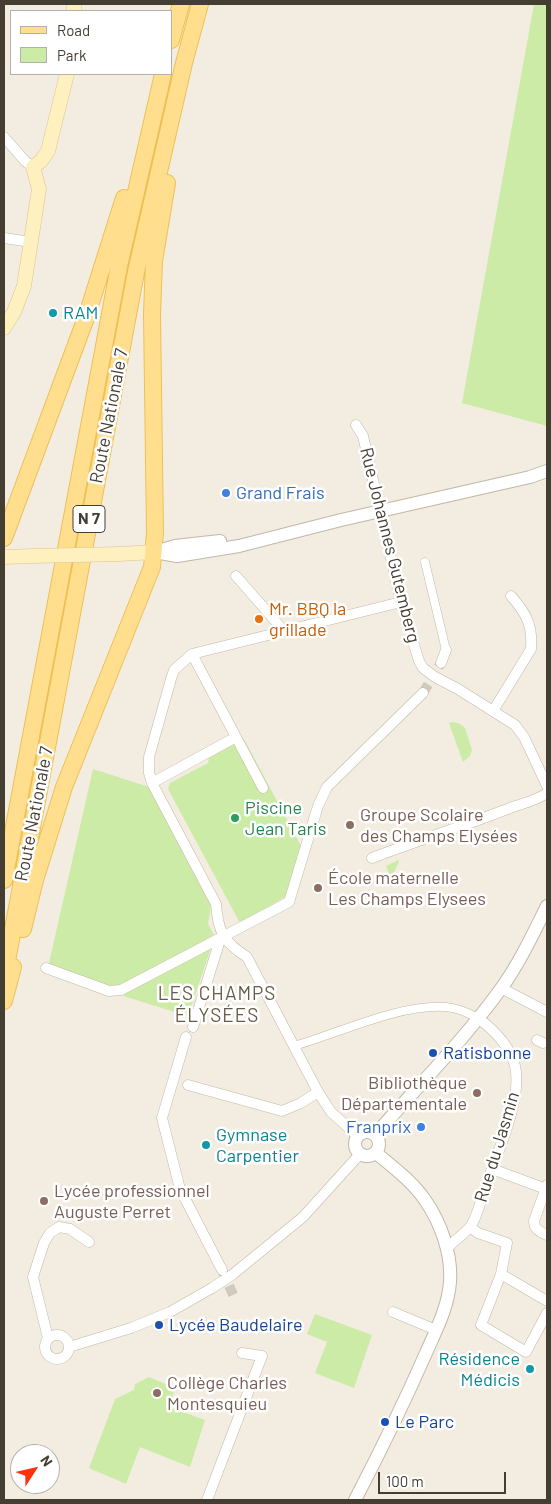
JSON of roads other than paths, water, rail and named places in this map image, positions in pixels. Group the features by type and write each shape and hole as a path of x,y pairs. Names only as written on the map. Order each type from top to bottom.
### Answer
{"main road":[{"path":"172,36 180,4"},
{"name":"N 7","path":"184,63 200,4"},
{"path":"4,1001 35,880 64,787 152,567 155,552 152,324 154,261 187,84 184,63"},
{"name":"Route Nationale 7","path":"4,977 136,272 184,63"},
{"path":"4,328 14,312 24,286 39,189 33,167 41,161 48,151 67,75"},
{"name":"N 7","path":"159,91 163,75"},
{"path":"4,538 87,315 159,91"},
{"name":"Route Nationale 7","path":"4,880 119,266 159,91"},
{"path":"4,557 155,552"}],"street":[{"path":"4,137 24,161 33,167"},
{"path":"4,238 31,242"},
{"name":"Rue Johannes Gutemberg","path":"356,425 363,436 401,602 412,642 423,668 515,725 524,738 547,786"},
{"path":"530,477 547,471"},
{"path":"155,552 176,556 239,546 341,520 530,477 547,475"},
{"path":"425,562 446,650 441,663"},
{"path":"236,576 282,631"},
{"path":"493,711 531,649 532,639 525,612 510,596"},
{"path":"193,1027 221,940 216,904 152,783 149,773 148,757 174,670 192,654 401,602"},
{"path":"192,654 263,788"},
{"path":"46,968 109,991 121,990 221,940 289,902 318,806 327,787 423,693"},
{"path":"152,783 236,737"},
{"path":"372,858 533,801 547,793"},
{"path":"375,1135 502,988 532,939 547,906"},
{"path":"221,940 247,958 330,1112 358,1136"},
{"path":"502,988 547,1012"},
{"path":"294,1046 408,1009 444,1006 460,1009 478,1018"},
{"name":"Rue du Jasmin","path":"447,1248 470,1227 513,1106 517,1082 515,1065 508,1050 498,1036 478,1018"},
{"path":"186,1037 162,1118 182,1194 222,1270"},
{"path":"188,1085 282,1111 301,1103 318,1092"},
{"path":"367,1132 375,1135 379,1145 376,1153 368,1156 360,1154 355,1144 358,1136 367,1132"},
{"path":"355,1500 412,1385 436,1330 447,1303 450,1282 447,1248 438,1222 425,1199 408,1180 376,1153"},
{"path":"89,1242 70,1229 59,1227 50,1233 44,1243 32,1277 48,1338 45,1346 48,1355 52,1358 56,1359 64,1356 69,1348 131,1328 170,1312 232,1275 303,1217 360,1154"},
{"path":"492,1169 546,1187 534,1226 547,1235"},
{"path":"470,1227 478,1233 507,1243 501,1274 481,1325 526,1352 547,1313"},
{"path":"501,1274 547,1301"},
{"path":"393,1312 436,1330"},
{"path":"48,1338 57,1334 62,1336 68,1343 69,1348"},
{"path":"207,1500 262,1356 242,1353"}],"tunnel":[{"path":"423,693 441,663"},
{"path":"223,1272 235,1299"}],"place":[{"name":"RAM","path":"53,313"},
{"name":"Grand Frais","path":"226,493"},
{"name":"Mr. BBQ la grillade","path":"259,619"},
{"name":"Piscine Jean Taris","path":"235,818"},
{"name":"Groupe Scolaire des Champs Elysées","path":"350,825"},
{"name":"École maternelle Les Champs Elysees","path":"318,888"},
{"name":"Ratisbonne","path":"433,1053"},
{"name":"Bibliothèque Départementale","path":"477,1093"},
{"name":"Franprix","path":"421,1127"},
{"name":"Gymnase Carpentier","path":"206,1145"},
{"name":"Lycée professionnel Auguste Perret","path":"44,1201"},
{"name":"Lycée Baudelaire","path":"159,1325"},
{"name":"Résidence Médicis","path":"530,1369"},
{"name":"Collège Charles Montesquieu","path":"157,1393"},
{"name":"Le Parc","path":"385,1422"}],"district":[{"name":"LES CHAMPS ÉLYSÉES","path":"217,1005"}]}
